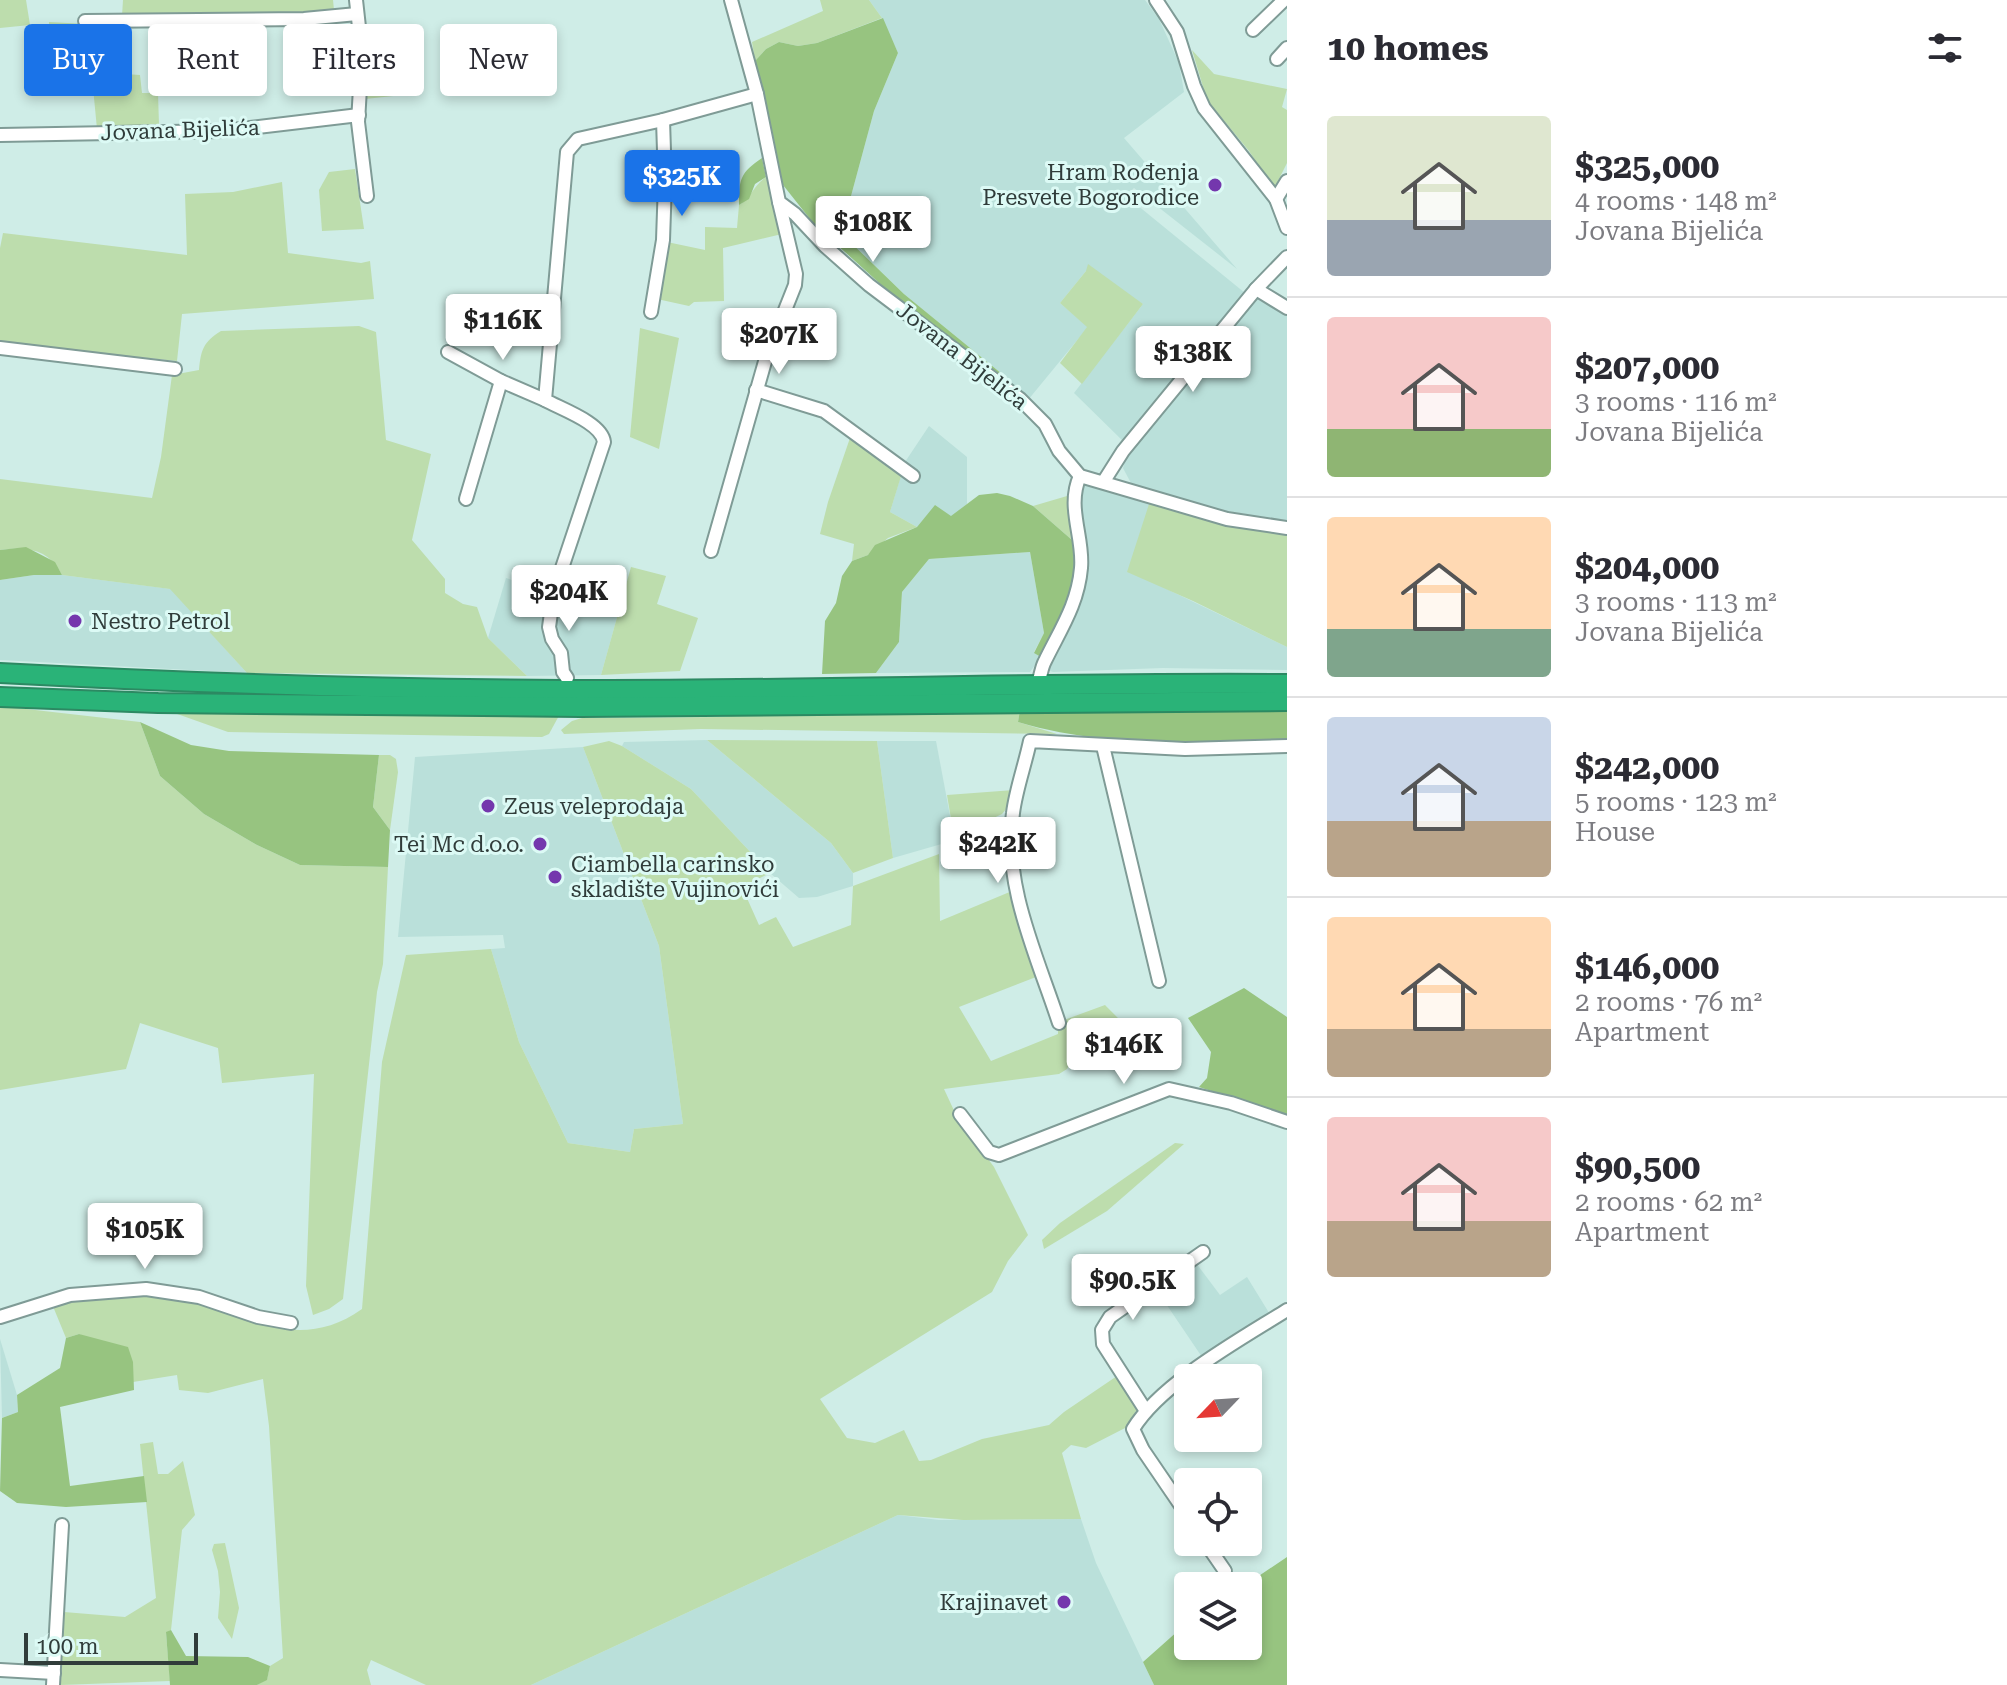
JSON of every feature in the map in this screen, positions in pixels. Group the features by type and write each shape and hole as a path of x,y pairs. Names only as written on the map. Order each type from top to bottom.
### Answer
{"highway":[{"path":"0,673 180,683 565,690 1287,684"},
{"path":"0,697 158,703 581,707 1287,701"}],"street":[{"path":"356,0 362,54 359,115 367,196"},
{"path":"711,551 756,390 792,294 796,274 757,94 731,0"},
{"path":"1156,0 1177,32 1204,108 1276,199 1287,228"},
{"path":"1253,30 1284,0"},
{"path":"85,21 304,19 357,14"},
{"path":"1277,59 1287,48"},
{"path":"545,400 569,147 578,139 757,94"},
{"name":"Jovana Bijelića","path":"0,135 224,131 359,115"},
{"path":"651,312 663,240 663,120"},
{"path":"1276,199 1287,181"},
{"name":"Jovana Bijelića","path":"779,202 869,285 1020,399 1045,424 1059,451 1080,476"},
{"path":"1104,481 1123,451 1256,289 1287,257"},
{"path":"1256,289 1287,308"},
{"path":"0,348 175,369"},
{"path":"448,352 595,427 603,436 554,592 549,627 561,653 563,672 567,678"},
{"path":"466,499 501,381"},
{"path":"756,390 824,411 913,476"},
{"path":"1037,685 1043,664 1068,618 1078,586 1082,565 1074,495 1080,476 1227,519 1287,528"},
{"path":"1059,1023 1029,935 1015,881 1013,814 1030,741 1185,749 1287,746"},
{"path":"1103,746 1159,981"},
{"path":"960,1114 993,1155 1004,1154 1169,1089 1231,1103 1287,1122"},
{"path":"1146,1411 1103,1344 1102,1330 1110,1317 1203,1252"},
{"path":"0,1317 70,1295 146,1289 199,1297 249,1315 291,1323"},
{"path":"1174,1495 1134,1434 1135,1425 1146,1411 1218,1353 1287,1310"},
{"path":"0,1670 54,1679 62,1525"},
{"path":"1215,1556 1225,1571"}],"shaded area":[{"path":"869,0 1145,0 1159,19 1179,63 1184,92 1124,138 1237,269 1134,188 1126,196 1245,293 1125,443 1074,393 1143,304 1086,271 1060,303 1088,327 1028,400 1000,378 1002,374 904,294 841,233 874,111 898,53 882,18"},
{"path":"1255,298 1287,316 1287,521 1203,507 1132,485 1123,468 1128,452"},
{"path":"929,426 967,457 967,504 951,517 935,506 917,527 890,512 905,462"},
{"path":"1085,483 1150,501 1146,579 1287,647 1287,670 1047,670 1047,660 1070,627 1081,590 1081,489"},
{"path":"1030,552 1044,633 1034,652 1041,657 1030,672 876,673 899,642 902,592 929,559"},
{"path":"62,575 171,589 247,673 0,660 0,580"},
{"path":"506,578 618,614 601,675 527,676 488,638"},
{"path":"707,740 831,843 853,873 853,886 817,897 799,898 770,873 691,789 622,746 624,742"},
{"path":"877,741 936,741 954,837 945,843 893,858"},
{"path":"583,747 659,946 683,1124 634,1129 630,1152 568,1143 519,1042 491,949 505,948 503,935 398,937 415,757"},
{"path":"1196,1263 1220,1295 1247,1277 1271,1316 1202,1357 1156,1289"},
{"path":"0,1339 17,1395 18,1412 2,1418"},
{"path":"898,1515 939,1520 1081,1519 1096,1563 1154,1685 531,1685"}],"green space":[{"path":"0,0 26,0 30,24 0,28"},
{"path":"123,0 333,0 334,10 294,14 122,16"},
{"path":"820,0 869,0 882,18 817,43 798,46 779,42 766,49 755,61 752,42 823,11"},
{"path":"883,18 898,53 874,111 841,233 904,294 1002,374 1000,378 887,290 814,224 783,185 776,166 755,61 766,49 779,42 798,46 817,43"},
{"path":"1192,50 1214,74 1287,89 1282,107 1287,110 1287,163 1274,189 1249,151 1207,100"},
{"path":"132,74 140,75 142,93 158,96 159,125 97,129 94,96 132,96"},
{"path":"365,96 393,96 365,99"},
{"path":"762,158 766,177 755,184 749,199 739,205 742,177"},
{"path":"355,169 364,229 322,231 319,190 329,172"},
{"path":"766,177 782,234 723,248 724,301 694,302 689,306 657,299 667,242 705,250 705,227 737,228 739,205"},
{"path":"282,182 288,253 361,263 370,261 374,299 182,314 177,361 0,343 0,248 3,233 187,255 185,194 233,192"},
{"path":"1088,264 1143,304 1082,384 1060,363 1087,327 1060,303 1086,271"},
{"path":"359,326 376,332 386,440 431,454 412,540 445,579 445,593 463,604 477,607 488,638 527,676 247,673 170,589 62,575 50,559 36,551 0,550 0,479 152,498 172,375 199,370 204,347 221,331"},
{"path":"640,328 679,338 659,449 630,437"},
{"path":"850,438 902,473 890,512 917,527 888,538 868,555 852,561 854,544 820,534"},
{"path":"997,493 1033,506 1072,540 1076,559 1071,593 1060,627 1041,657 1034,653 1044,633 1030,552 929,559 902,592 899,642 876,673 822,674 825,621 836,603 842,576 852,561 868,555 875,545 917,527 935,505 951,516 979,495"},
{"path":"1067,496 1072,540 1033,506"},
{"path":"1150,501 1195,517 1287,535 1287,647 1127,572"},
{"path":"26,547 55,562 62,575 0,580 0,550"},
{"path":"631,567 666,576 657,604 698,618 680,671 601,675"},
{"path":"0,706 140,722 160,776 204,814 257,845 300,865 388,867 383,964 377,992 343,1299 329,1309 313,1315 306,1286 314,1074 222,1083 218,1048 140,1023 126,1069 0,1090"},
{"path":"1287,708 1287,740 1273,741 1112,739 1080,736 1018,722 1020,710"},
{"path":"166,710 561,712 549,734 542,737 228,732"},
{"path":"1020,710 1018,722 1057,734 701,729 564,734 561,730 582,718 721,717 763,712"},
{"path":"140,722 191,745 229,751 379,755 373,807 390,830 388,867 300,865 257,845 204,814 160,776"},
{"path":"707,740 877,741 893,858 853,873 831,843"},
{"path":"609,741 691,789 770,873 742,887 759,925 776,917 793,947 851,925 853,886 939,854 940,921 1012,891 1036,977 959,1007 991,1061 1058,1034 1058,1030 1066,1027 1064,1020 1105,1005 1126,1026 1078,1049 1067,1069 1059,1074 944,1089 957,1117 994,1167 1028,1235 1008,1261 992,1292 820,1399 847,1438 875,1443 904,1430 919,1461 931,1460 982,1439 1049,1425 1117,1376 1137,1409 1127,1427 1086,1448 1071,1445 1062,1453 1081,1519 963,1520 898,1515 531,1685 426,1685 371,1660 367,1670 371,1685 257,1685 267,1679 270,1666 283,1658 269,1426 263,1379 208,1393 179,1390 177,1375 133,1382 133,1363 79,1334 66,1338 52,1304 113,1294 159,1294 291,1330 338,1323 362,1309 382,1062 406,955 491,949 519,1042 568,1143 630,1152 634,1129 683,1124 659,946 583,747"},
{"path":"379,755 390,755 396,759 398,772 390,830 373,807"},
{"path":"1014,790 1002,814 954,837 947,795"},
{"path":"1244,988 1287,1017 1287,1116 1199,1087 1207,1078 1211,1052 1188,1018"},
{"path":"1175,1143 1184,1144 1107,1211 1044,1249 1042,1240 1060,1223"},
{"path":"79,1334 128,1347 133,1362 134,1390 60,1407 70,1486 144,1476 147,1502 66,1507 17,1503 0,1491 2,1418 18,1412 17,1395 60,1368 66,1338"},
{"path":"153,1442 158,1474 168,1474 183,1461 195,1515 182,1530 171,1630 166,1633 170,1681 60,1685 64,1612 125,1617 156,1598 140,1444"},
{"path":"225,1543 239,1608 232,1639 218,1618 220,1592 212,1550 214,1544"},
{"path":"1287,1557 1287,1685 1154,1685 1143,1662 1174,1634 1174,1660 1262,1660 1262,1574"},
{"path":"171,1630 186,1656 248,1657 270,1666 267,1680 257,1685 170,1685 166,1632"}],"place":[{"name":"Hram Rođenja Presvete Bogorodice","path":"1215,185"},
{"name":"Nestro Petrol","path":"75,621"},
{"name":"Zeus veleprodaja","path":"488,806"},
{"name":"Tei Mc d.o.o.","path":"540,844"},
{"name":"Ciambella carinsko skladište Vujinovići","path":"555,877"},
{"name":"Krajinavet","path":"1064,1602"}]}
